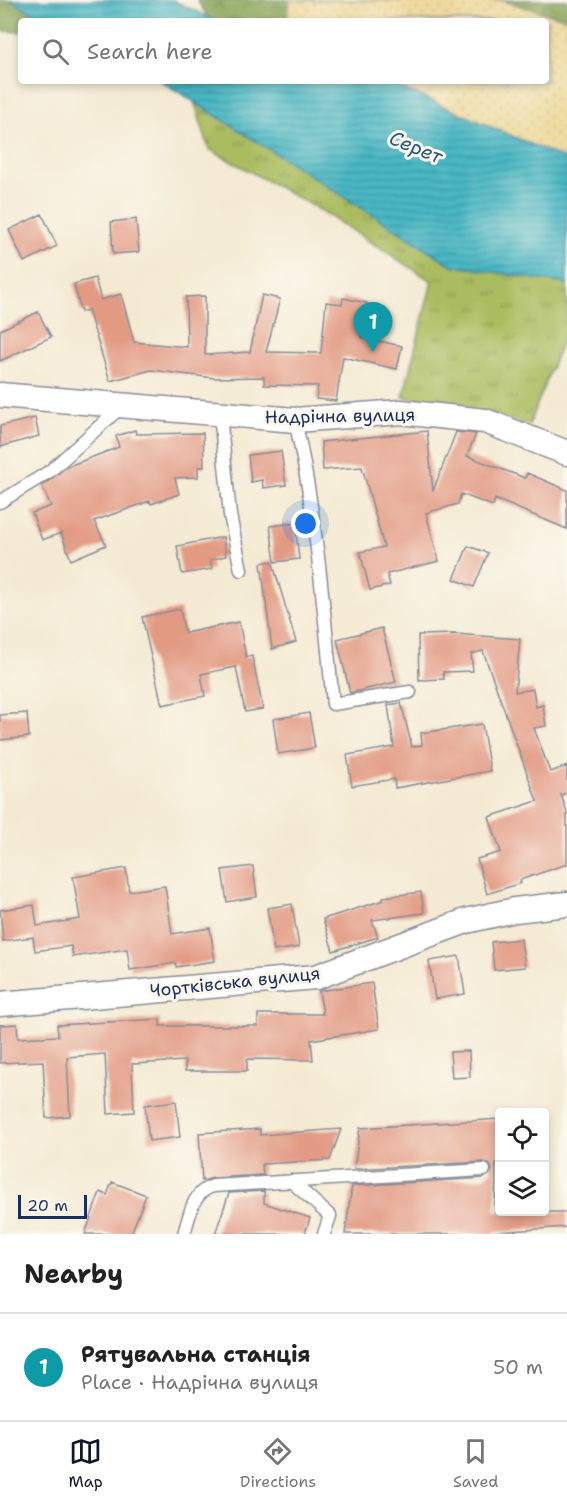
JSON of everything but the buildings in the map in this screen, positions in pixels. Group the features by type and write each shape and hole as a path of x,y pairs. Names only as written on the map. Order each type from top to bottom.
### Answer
{"street":[{"name":"Надрічна вулиця","path":"0,395 295,420 401,412 486,421 567,453"},
{"name":"Чортківська вулиця","path":"0,1004 316,977 466,921 515,910 567,904"}],"lane":[{"path":"0,502 50,471 121,407"},
{"path":"219,414 230,515 241,570"},
{"path":"295,420 306,469 317,543 333,704 410,692"},
{"path":"184,1234 194,1200 206,1188 484,1170"},
{"path":"291,1181 330,1216 324,1234"}],"green space":[{"path":"0,0 10,0 43,18 18,18 18,32 0,31"},
{"path":"197,0 289,0 287,18 208,18"},
{"path":"499,0 567,0 567,19"},
{"path":"194,101 452,265 567,284 567,328 529,425 459,405 403,397 432,281 320,210 209,149"}],"sand":[{"path":"289,0 499,0 567,19 567,160 393,84 549,84 549,18 287,18"}],"water":[{"path":"10,0 173,0 210,18 43,18"},
{"name":"Серет","path":"166,84 393,84 567,160 567,284 452,265"}],"place":[{"name":"Рятувальна станція","path":"373,352"}]}
